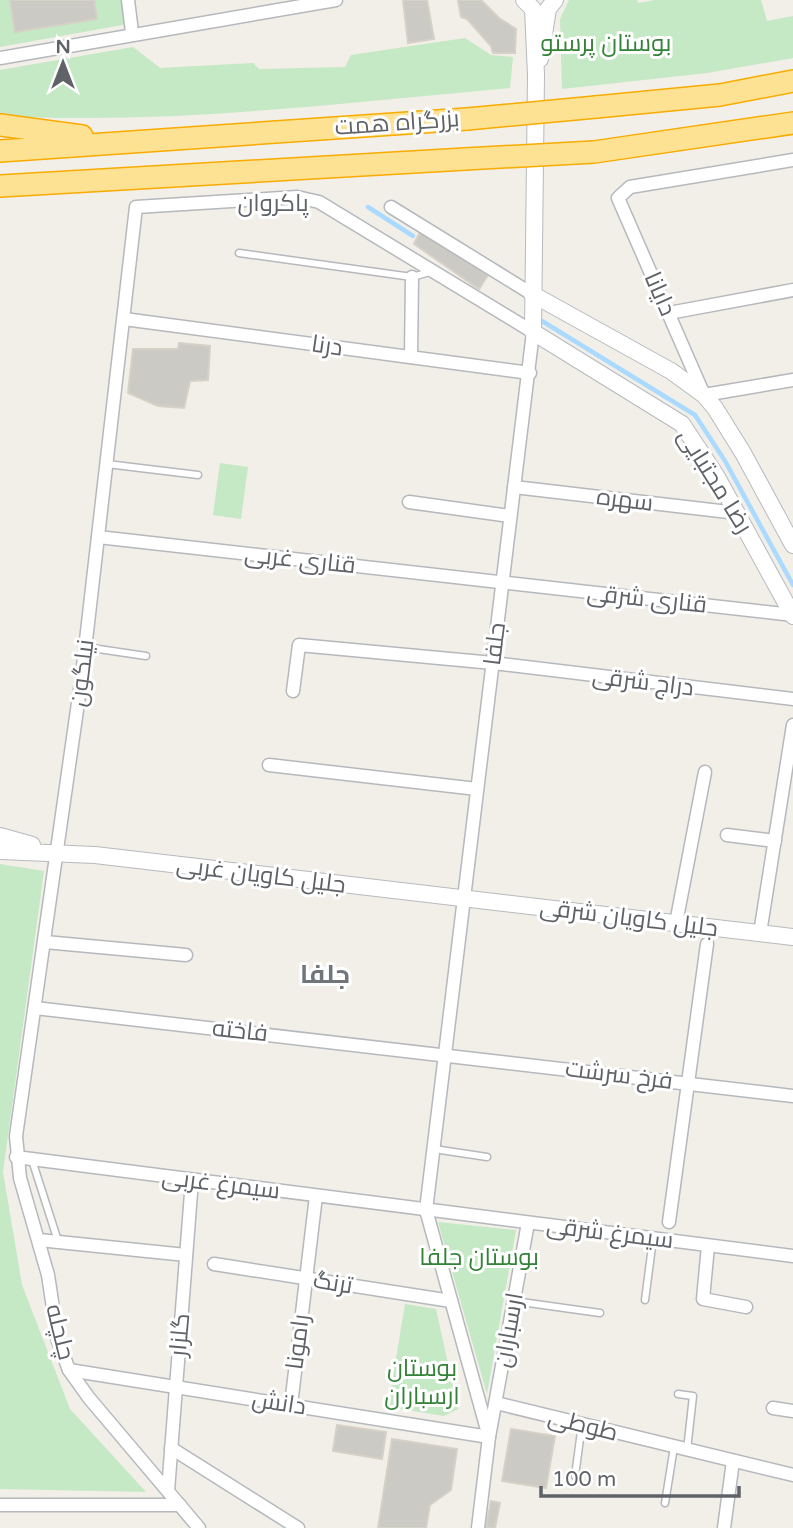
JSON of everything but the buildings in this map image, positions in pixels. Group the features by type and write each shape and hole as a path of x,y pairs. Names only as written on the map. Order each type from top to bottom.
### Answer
{"highway":[{"name":"بزرگراه همت","path":"0,151 467,119 720,95 793,81"},
{"name":"بزرگراه همت","path":"0,186 594,152 793,123"},
{"path":"0,125 133,143"}],"main road":[{"path":"524,0 533,9 536,75"},
{"path":"536,75 548,9 555,0"},
{"name":"جلفا","path":"533,332 536,75"},
{"name":"رضا مجتبایی","path":"532,294 671,371 704,395 736,442 793,545"},
{"name":"رضا مجتبایی","path":"533,332 641,396 682,424 693,436 793,616"},
{"path":"0,836 58,853"},
{"path":"0,851 58,853"},
{"name":"جلیل کاویان غربی","path":"58,853 464,898"},
{"name":"جلیل کاویان شرقی","path":"464,898 793,937"}],"street":[{"path":"128,0 132,33"},
{"path":"0,58 132,33 336,0"},
{"name":"دایانا","path":"704,395 620,204 620,193 630,187 793,160"},
{"name":"پاکروان","path":"136,207 310,199 533,332"},
{"name":"نیلگون","path":"16,1136 85,647 136,207"},
{"path":"391,207 532,294"},
{"path":"411,357 412,277"},
{"path":"669,313 793,290"},
{"name":"درنا","path":"124,319 530,373"},
{"name":"جلفا","path":"426,1210 533,332"},
{"path":"704,395 793,380"},
{"name":"سهره","path":"514,487 737,513"},
{"path":"409,502 510,516"},
{"name":"قناری غربی","path":"98,537 502,583"},
{"name":"قناری شرقی","path":"502,583 793,616"},
{"name":"دراج شرقی","path":"293,691 299,645 493,663 793,699"},
{"path":"760,933 793,725"},
{"path":"269,765 477,789"},
{"path":"676,923 705,772"},
{"path":"727,835 775,841"},
{"path":"45,942 186,956"},
{"path":"669,1222 707,944"},
{"name":"فاخته","path":"35,1008 445,1053"},
{"name":"فرخ سرشت","path":"445,1053 793,1096"},
{"name":"چلچله","path":"16,1136 16,1157 39,1240 58,1341 69,1370 89,1398 199,1528"},
{"name":"سیمرغ غربی","path":"16,1157 426,1210"},
{"name":"گلزار","path":"168,1491 192,1180"},
{"name":"رامونا","path":"291,1405 316,1196"},
{"name":"سیمرغ شرقی","path":"426,1210 793,1256"},
{"name":"ارسباران","path":"426,1210 489,1437"},
{"name":"ارسباران","path":"478,1528 489,1437 528,1223"},
{"path":"39,1240 186,1255"},
{"path":"708,1246 703,1299 746,1307"},
{"name":"ترنگ","path":"214,1264 452,1301"},
{"name":"دانش","path":"69,1370 489,1437"},
{"name":"طوطی","path":"496,1403 793,1475"},
{"path":"773,1408 793,1411"},
{"path":"171,1448 299,1528"},
{"path":"724,1528 733,1461"},
{"path":"0,1505 180,1505"}],"lane":[{"name":"پاکروان","path":"239,253 412,277 432,271"},
{"path":"107,464 198,475"},
{"path":"85,647 146,656"},
{"path":"434,1149 487,1157"},
{"path":"32,1160 58,1242"},
{"path":"645,1300 653,1239"},
{"path":"514,1301 600,1313"},
{"path":"665,1503 694,1396 678,1394"},
{"path":"575,1476 582,1424"}],"green space":[{"path":"0,0 124,0 128,24 0,47"},
{"name":"بوستان پرستو","path":"569,0 637,0 638,3 655,0 761,0 767,21 793,16 793,58 707,73 562,89 560,19"},
{"path":"465,38 491,55 513,57 510,88 192,115 128,118 0,116 0,70 133,47 160,68 253,63 259,69 345,67 351,55"},
{"path":"220,463 248,467 241,519 213,515"},
{"path":"0,864 44,871 3,1172 22,1285 70,1409 146,1492 0,1489"},
{"name":"بوستان جلفا","path":"438,1222 516,1230 487,1394"},
{"name":"بوستان ارسباران","path":"405,1304 436,1309 458,1409 444,1416 388,1407"}],"waterway":[{"path":"368,207 413,236"},
{"path":"542,321 695,415 725,461 793,585"}],"district":[{"name":"جلفا","path":"325,974"}]}
